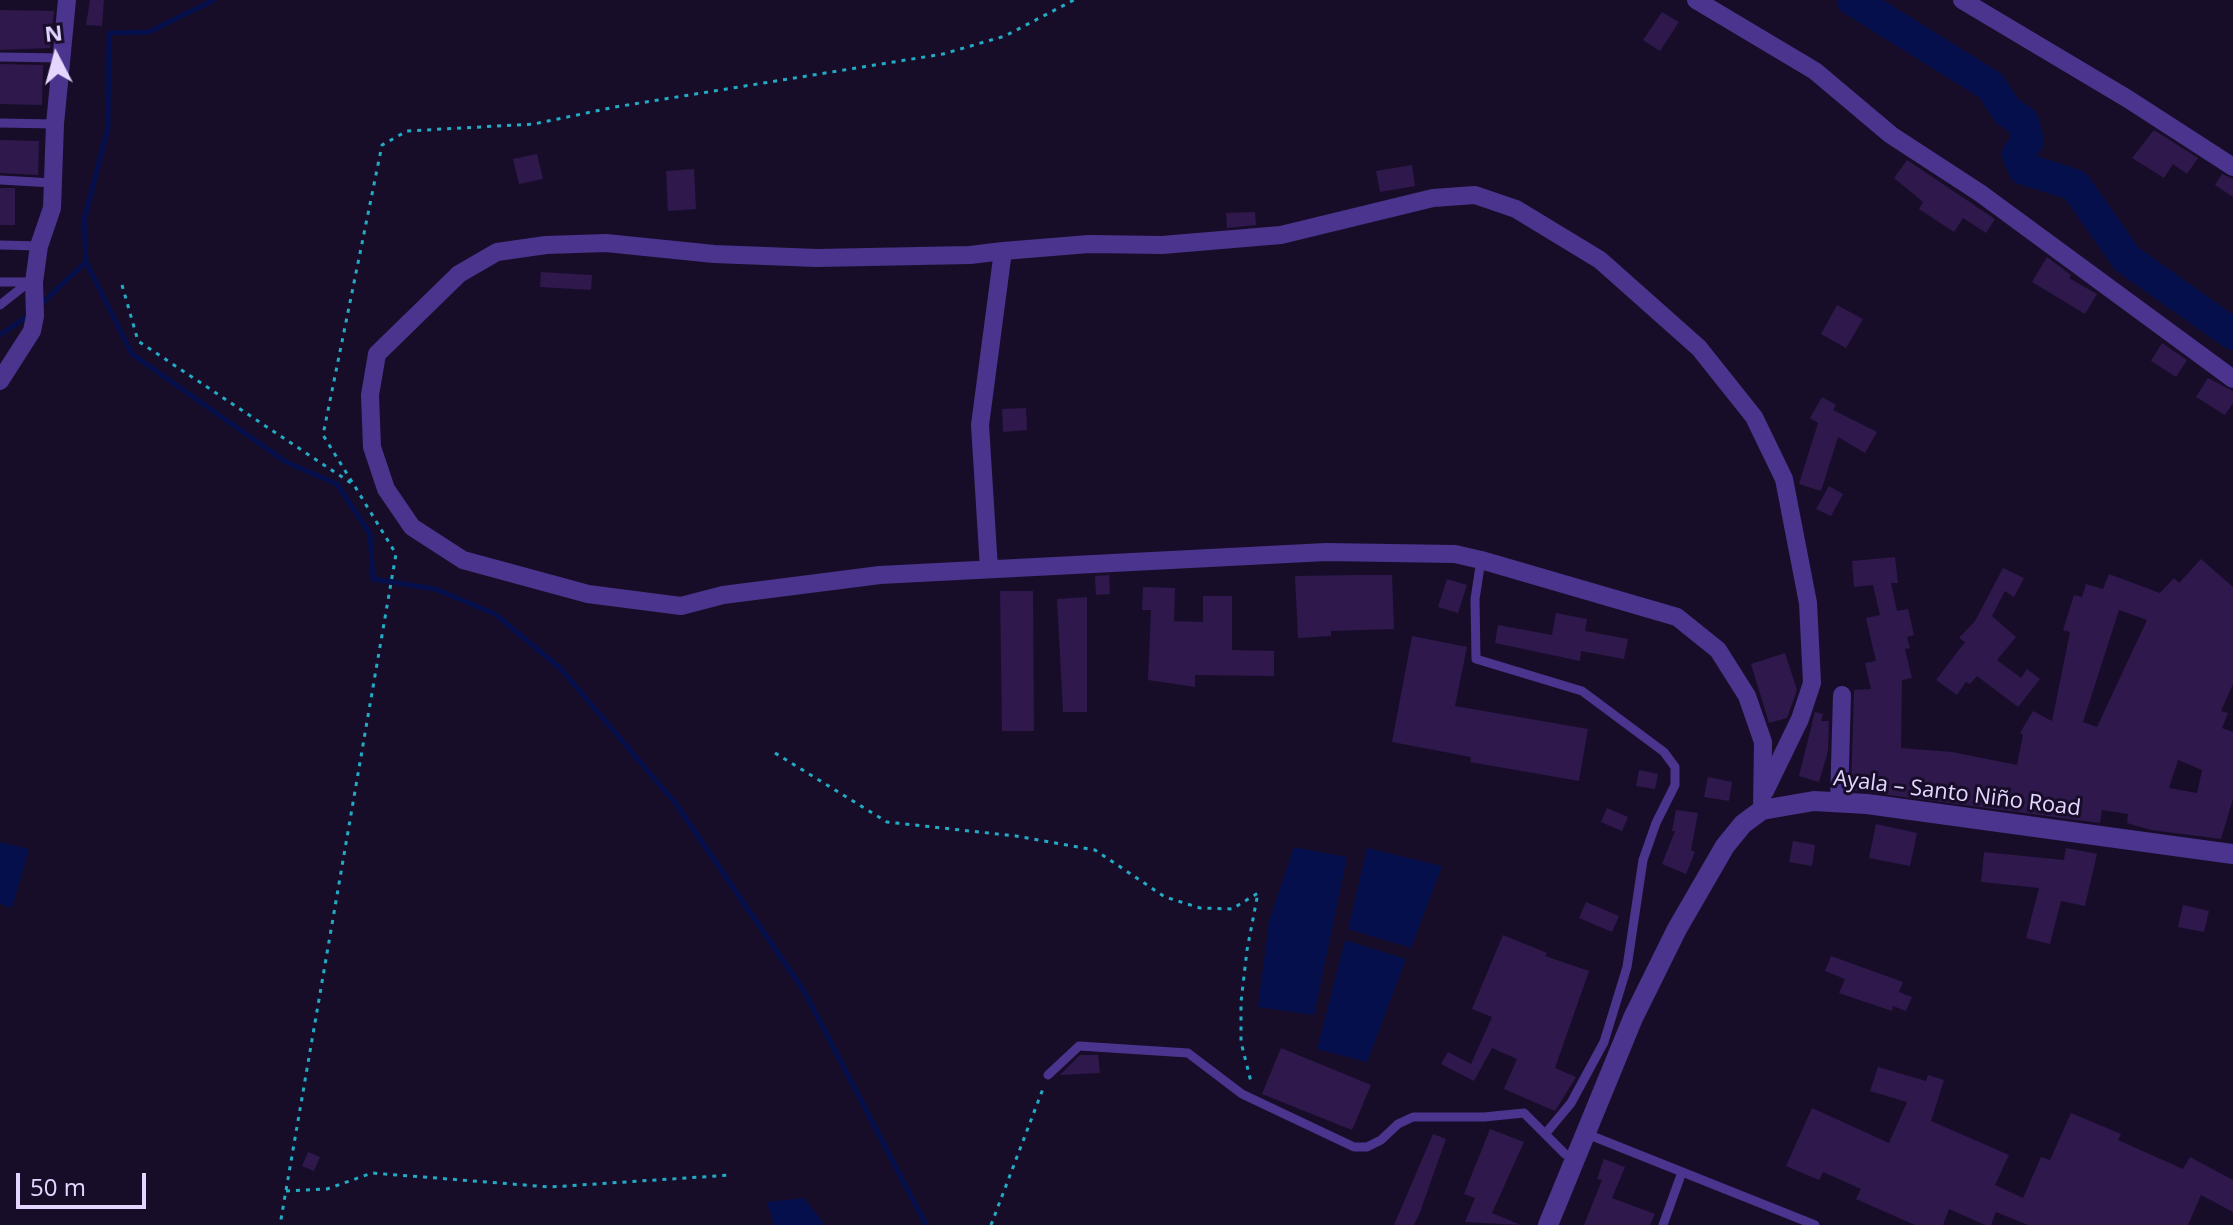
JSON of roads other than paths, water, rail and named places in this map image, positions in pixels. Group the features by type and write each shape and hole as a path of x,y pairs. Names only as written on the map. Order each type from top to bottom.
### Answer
{"street":[{"path":"0,381 32,331 35,316 32,282 39,246 52,208 55,124 67,0"},
{"path":"1696,0 1815,71 1891,135 1980,193 2233,379"},
{"path":"1962,0 2128,99 2233,167"},
{"path":"1548,1225 1633,1018 1677,929 1725,846 1763,802 1800,719 1812,683 1808,603 1784,479 1754,417 1699,348 1600,260 1516,209 1475,195 1433,198 1281,235 1162,245 1089,244 970,255 817,258 714,254 606,243 546,245 497,252 459,274 377,354 370,395 372,447 386,489 412,527 463,560 588,594 681,606 723,595 801,584 989,569 1326,552 1455,554 1677,617 1718,650 1747,696 1763,742 1763,802"},
{"path":"989,569 980,425 1003,251"},
{"path":"1839,802 1842,695"},
{"name":"Ayala – Santo Niño Road","path":"1763,802 1839,802 2233,854"}],"lane":[{"path":"0,57 61,58"},
{"path":"0,123 55,124"},
{"path":"0,180 53,183"},
{"path":"0,245 39,246"},
{"path":"0,282 32,282"},
{"path":"0,305 32,282"},
{"path":"1481,560 1475,599 1476,659 1582,691 1664,752 1675,767 1675,785 1656,823 1643,860 1627,967 1609,1027 1571,1103 1546,1133"},
{"path":"1048,1075 1079,1046 1157,1048 1188,1053 1242,1094 1354,1147 1367,1147 1381,1140 1398,1124 1413,1117 1484,1117 1524,1113 1565,1154 1575,1159"},
{"path":"1587,1134 1815,1225"},
{"path":"1663,1225 1682,1172"}],"waterway":[{"path":"42,303 86,262 84,220 108,128 109,33 149,32 214,0"},
{"path":"1853,0 1991,86 2007,111 2023,122 2028,141 2018,154 2024,169 2075,185 2127,259 2233,334"},
{"path":"86,262 132,354 286,462 337,484 370,534 373,579 435,589 495,614 561,669 676,804 804,991 926,1225"},
{"path":"0,335 25,318"}]}
